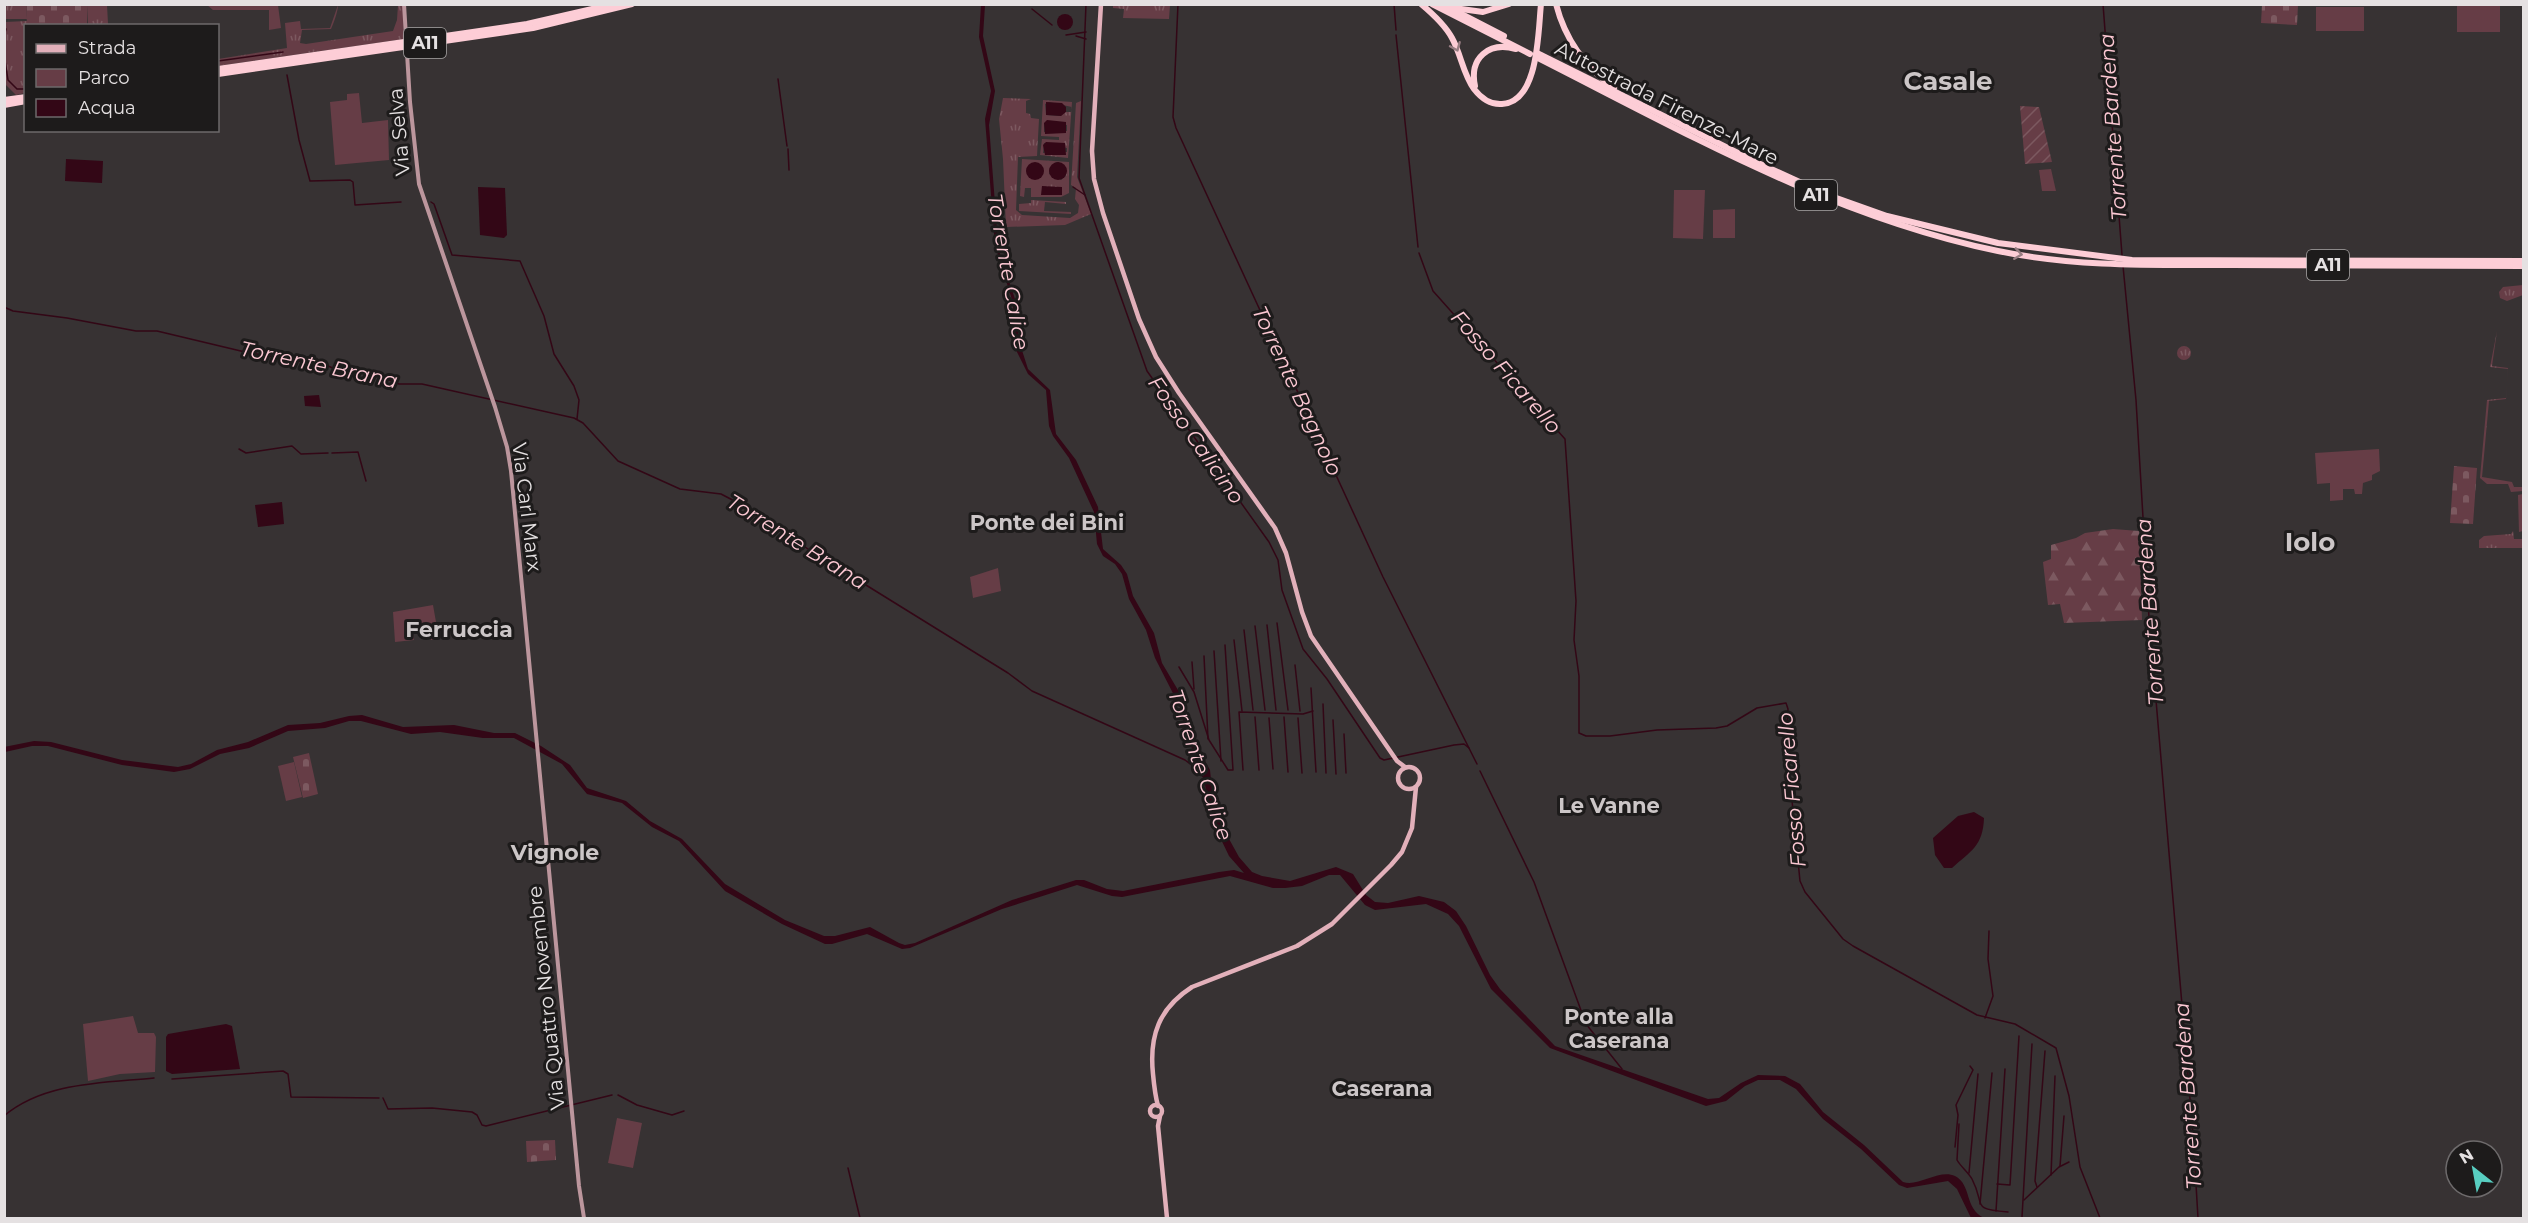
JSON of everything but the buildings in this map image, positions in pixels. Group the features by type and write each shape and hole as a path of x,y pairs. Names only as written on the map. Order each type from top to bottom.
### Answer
{"highway":[{"name":"A11","path":"219,69 517,26 614,4"},
{"name":"A11","path":"219,74 533,28 632,4"},
{"path":"1421,4 1440,21 1452,39 1470,83 1481,97 1496,104 1507,103 1517,98 1528,84 1537,59 1536,39 1541,4"},
{"name":"Autostrada Firenze-Mare","path":"1432,4 1531,53"},
{"name":"Autostrada Firenze-Mare","path":"1442,4 1531,53"},
{"path":"1447,4 1478,12 1493,10 1509,4"},
{"path":"1556,4 1565,31 1581,56 1603,80 1635,101"},
{"path":"1481,97 1473,76 1475,62 1481,54 1488,49 1503,46 1531,53"},
{"name":"Autostrada Firenze-Mare","path":"1537,59 1635,101 1811,187 1887,216 1998,243 2116,261"},
{"name":"Autostrada Firenze-Mare","path":"1537,59 1762,170 1856,210 1949,239 2000,251 2056,259 2132,262 2523,266"},
{"path":"4,100 24,97"},
{"path":"4,105 24,102"},
{"name":"Autostrada Firenze-Mare","path":"2132,262 2523,261"}],"main road":[{"name":"Via Selva","path":"404,4 410,102 419,184"},
{"path":"1101,4 1092,151 1094,179 1139,319 1153,351 1179,393 1280,536 1305,621 1316,646 1402,769 1398,782 1407,789 1413,802"},
{"name":"Via Carl Marx","path":"419,184 507,447 536,738"},
{"name":"Via Quattro Novembre","path":"536,738 571,1109 584,1218"},
{"path":"1157,1116 1162,1110 1156,1106 1151,1056 1152,1039 1160,1018 1170,1004 1192,987 1307,941 1323,931 1377,880 1398,858 1408,841 1414,821 1413,802 1420,779 1419,772 1413,767 1402,769"},
{"path":"1407,789 1416,787"},
{"path":"1156,1106 1151,1111 1157,1116 1167,1218"}],"green space":[{"path":"6,5 26,5 27,19 6,19"},
{"path":"26,5 87,5 87,24 27,24"},
{"path":"87,5 107,5 108,24 88,24"},
{"path":"207,5 278,5 281,28 269,30 269,10 213,10"},
{"path":"338,5 331,29 302,30 300,43 393,31 397,20 398,5 403,5 404,39 219,66 219,59 287,48 285,23 300,21 301,29 330,28"},
{"path":"1113,5 1170,5 1169,19 1123,18 1124,9 1113,8"},
{"path":"2262,5 2298,5 2297,25 2261,23"},
{"path":"2457,5 2500,5 2500,32 2457,32"},
{"path":"2316,7 2364,7 2364,31 2316,31"},
{"path":"27,21 27,24 24,24 24,93 16,95 5,84 5,22"},
{"path":"359,93 362,123 388,120 389,160 335,165 330,102 347,100 347,94"},
{"path":"1003,98 1031,99 1026,101 1026,113 1030,114 1031,118 1039,119 1037,156 1018,157 1016,210 1022,215 1070,218 1078,213 1079,205 1075,199 1076,188 1071,185 1076,103 1081,101 1077,177 1091,214 1065,225 1006,227 999,119"},
{"path":"1043,100 1072,102 1072,107 1049,102 1045,104 1046,115 1061,116 1064,112 1071,112 1068,158 1040,155 1042,139 1059,140 1059,137 1041,136","holes":["1044,123 1067,125 1067,131 1044,132","1044,143 1067,148 1067,152 1043,153"]},
{"path":"2020,106 2039,107 2052,162 2025,164"},
{"path":"1022,159 1069,162 1069,193 1061,197 1031,197 1031,188 1025,188 1024,197 1020,196","holes":["1059,162 1066,176 1061,180 1049,174 1050,168"]},
{"path":"2051,169 2056,191 2042,191 2039,170"},
{"path":"1674,190 1705,190 1703,239 1673,238"},
{"path":"1031,200 1066,202 1066,204 1045,202 1044,211 1071,212 1071,214 1019,211 1019,204 1031,203"},
{"path":"1735,209 1735,238 1713,238 1713,210"},
{"path":"2523,285 2523,295 2507,301 2500,298 2499,292 2503,287"},
{"path":"2497,331 2492,366 2508,369 2490,367"},
{"path":"2184,346 2189,348 2191,353 2189,358 2184,360 2179,358 2177,353 2179,348"},
{"path":"2507,383 2506,399 2489,401 2482,477 2512,482 2514,487 2523,487 2523,491 2511,492 2508,484 2487,484 2480,478 2487,400 2506,398"},
{"path":"2379,449 2380,471 2372,475 2372,480 2363,483 2362,494 2355,494 2354,489 2343,489 2343,500 2330,501 2330,483 2317,484 2315,453"},
{"path":"2454,466 2477,468 2473,524 2450,523"},
{"path":"2523,494 2523,531 2519,532 2518,495"},
{"path":"2113,529 2139,531 2142,620 2064,623 2060,604 2048,605 2043,562 2051,559 2051,545 2085,533"},
{"path":"2513,531 2514,539 2523,539 2523,548 2479,548 2479,540 2484,536 2511,534"},
{"path":"998,568 1001,591 973,598 970,577"},
{"path":"433,605 439,639 431,640 429,631 413,634 414,640 395,642 393,612"},
{"path":"309,753 318,794 303,798 293,757"},
{"path":"294,762 302,797 286,801 278,766"},
{"path":"133,1016 138,1033 154,1033 156,1037 155,1072 120,1074 88,1081 83,1024"},
{"path":"617,1118 642,1123 633,1168 608,1163"},
{"path":"555,1140 556,1160 527,1162 526,1141"}],"water":[{"path":"981,5 985,5 983,36 995,91 989,125 997,230 1000,254 1016,302 1019,341 1028,369 1050,390 1056,434 1076,460 1098,507 1103,549 1121,565 1127,574 1133,596 1154,633 1162,663 1185,702 1192,738 1210,770 1214,809 1239,857 1252,872 1290,881 1336,867 1353,874 1366,895 1375,902 1388,903 1419,896 1444,902 1456,911 1466,926 1490,975 1500,989 1555,1046 1708,1099 1719,1098 1758,1075 1785,1076 1800,1084 1823,1112 1864,1145 1903,1182 1916,1182 1949,1174 1955,1176 1964,1185 1973,1208 1984,1218 1971,1218 1957,1189 1948,1181 1907,1188 1899,1185 1861,1149 1823,1119 1796,1089 1780,1080 1758,1080 1745,1086 1726,1101 1706,1106 1550,1048 1491,989 1459,926 1448,914 1426,904 1375,910 1365,905 1340,875 1329,875 1302,886 1285,888 1273,888 1230,876 1122,897 1077,885 1002,909 910,948 902,949 867,934 825,944 782,924 725,891 679,841 652,827 622,803 587,794 562,764 514,738 483,738 440,732 411,734 361,721 349,721 325,728 288,731 249,748 220,754 190,769 174,772 122,765 48,746 32,746 5,752 4,747 34,741 51,742 122,760 178,767 191,764 217,750 248,742 288,725 320,723 362,715 403,727 454,725 494,733 515,733 541,746 570,765 587,788 626,801 650,821 682,839 725,884 785,920 824,936 835,936 870,927 905,945 915,943 1012,900 1076,880 1084,880 1107,889 1123,891 1219,872 1234,870 1244,873 1229,856 1217,831 1208,808 1203,769 1187,739 1181,709 1155,658 1146,630 1129,599 1122,574 1115,564 1103,556 1097,544 1094,512 1069,458 1053,436 1049,426 1046,390 1028,374 1015,348 1013,303 995,245 985,119 991,91 979,37"},
{"path":"1062,14 1068,14 1073,22 1071,28 1062,30 1057,25 1057,19"},
{"path":"1046,102 1062,103 1066,107 1066,112 1061,116 1046,115"},
{"path":"1047,120 1066,122 1066,133 1045,134 1044,123"},
{"path":"1046,142 1065,143 1066,155 1045,155 1043,145"},
{"path":"66,159 103,161 102,183 65,181"},
{"path":"1031,162 1039,162 1044,167 1042,178 1031,180 1026,175 1026,167"},
{"path":"1054,162 1062,162 1067,167 1065,178 1054,180 1049,175 1049,167"},
{"path":"1042,186 1062,187 1062,195 1041,195"},
{"path":"478,187 505,188 507,235 504,238 480,235"},
{"path":"319,395 321,407 305,406 304,396"},
{"path":"282,502 284,524 258,527 255,505"},
{"path":"1974,812 1984,818 1978,842 1952,868 1944,868 1935,855 1933,838 1958,816"},
{"path":"226,1024 232,1026 240,1069 172,1074 166,1071 166,1037 168,1034"}],"waterway":[{"name":"Fosso Calicino","path":"1086,4 1079,178 1147,371 1269,542 1278,560 1282,590 1303,649 1327,679 1380,758 1384,760 1454,745 1464,744 1469,748"},
{"name":"Torrente Bagnolo","path":"1178,4 1173,117 1176,128 1383,577 1477,764"},
{"name":"Fosso Ficarello","path":"1394,4 1396,30"},
{"name":"Torrente Bardena","path":"2103,4 2122,255"},
{"path":"1032,9 1052,25"},
{"path":"4,36 6,29"},
{"path":"1066,35 1086,32"},
{"name":"Fosso Ficarello","path":"1396,35 1418,247"},
{"name":"Fosso Calicino","path":"1076,36 1086,39"},
{"path":"219,61 283,52"},
{"path":"4,54 8,80 17,89 24,89"},
{"path":"287,75 299,140 310,181 350,180 353,182 355,205 401,202"},
{"path":"778,79 787,146"},
{"path":"788,149 789,170"},
{"path":"1073,187 1085,195"},
{"path":"431,202 434,204 452,255 520,261 544,316 554,354 574,386 579,400 577,419"},
{"name":"Fosso Ficarello","path":"1419,253 1433,291 1565,439 1576,601 1574,640 1579,676 1579,733 1586,736 1610,736 1657,730 1716,728 1727,726 1757,708 1786,703 1788,709 1786,740 1800,881 1805,892 1843,939 1853,946 1977,1015 2015,1024 2056,1048 2069,1096 2080,1167 2100,1218"},
{"name":"Torrente Bardena","path":"2123,266 2136,400 2149,618 2193,1134 2198,1218"},
{"name":"Torrente Brana","path":"4,307 13,311 136,331 157,331 245,352 328,366 357,378 380,376 399,384 422,384 574,418 583,423 618,461 680,489 721,494 746,507 811,551 1008,673 1032,691 1185,760 1205,779"},
{"path":"239,449 246,453 292,446 301,454 328,453"},
{"path":"332,453 358,452 366,481"},
{"path":"1277,623 1288,710"},
{"path":"1267,625 1276,710"},
{"path":"1255,626 1265,710"},
{"path":"1244,630 1253,710"},
{"path":"1234,640 1242,711"},
{"name":"Torrente Calice","path":"1179,667 1194,692 1209,740 1228,770 1233,770 1225,645"},
{"name":"Torrente Calice","path":"1214,651 1221,761"},
{"name":"Torrente Calice","path":"1204,656 1208,739"},
{"name":"Torrente Calice","path":"1192,662 1194,689"},
{"path":"1295,665 1300,711"},
{"path":"1311,688 1316,772"},
{"path":"1323,704 1326,773"},
{"path":"1243,770 1239,712 1303,714 1313,711"},
{"path":"1255,717 1259,770"},
{"path":"1284,717 1288,772"},
{"path":"1269,718 1273,769"},
{"path":"1298,718 1302,773"},
{"path":"1333,720 1336,774"},
{"path":"1344,734 1346,773"},
{"name":"Torrente Bagnolo","path":"1480,771 1534,882 1586,1024 1622,1069"},
{"path":"1985,1018 1993,996 1988,959 1989,931"},
{"path":"1997,1184 2010,1185 2019,1036"},
{"path":"2022,1217 2032,1044"},
{"path":"2037,1187 2035,1181 2045,1051"},
{"path":"1955,1147 1958,1115 1956,1105 1973,1070 1970,1066"},
{"path":"1996,1211 2005,1069"},
{"path":"172,1079 283,1071 288,1074 291,1097 379,1098"},
{"path":"1980,1204 1992,1073"},
{"path":"1969,1173 1978,1074"},
{"path":"2051,1175 2055,1076"},
{"path":"4,1116 37,1096 56,1090 95,1083 154,1078"},
{"path":"383,1098 388,1109 432,1108 472,1112 477,1115 482,1125 486,1126 612,1095"},
{"path":"618,1095 637,1105 672,1115 684,1111"},
{"path":"2060,1166 2064,1116"},
{"path":"1959,1124 1957,1160 1972,1179 1981,1204 1988,1209 2008,1212"},
{"path":"2024,1200 2059,1167 2069,1162"},
{"path":"848,1168 860,1218"}],"district":[{"name":"Casale","path":"1948,81"},
{"name":"Ponte dei Bini","path":"1047,523"},
{"name":"Iolo","path":"2310,542"},
{"name":"Ferruccia","path":"459,629"},
{"name":"Le Vanne","path":"1609,806"},
{"name":"Vignole","path":"555,852"},
{"name":"Ponte alla Caserana","path":"1619,1029"},
{"name":"Caserana","path":"1382,1089"}]}
